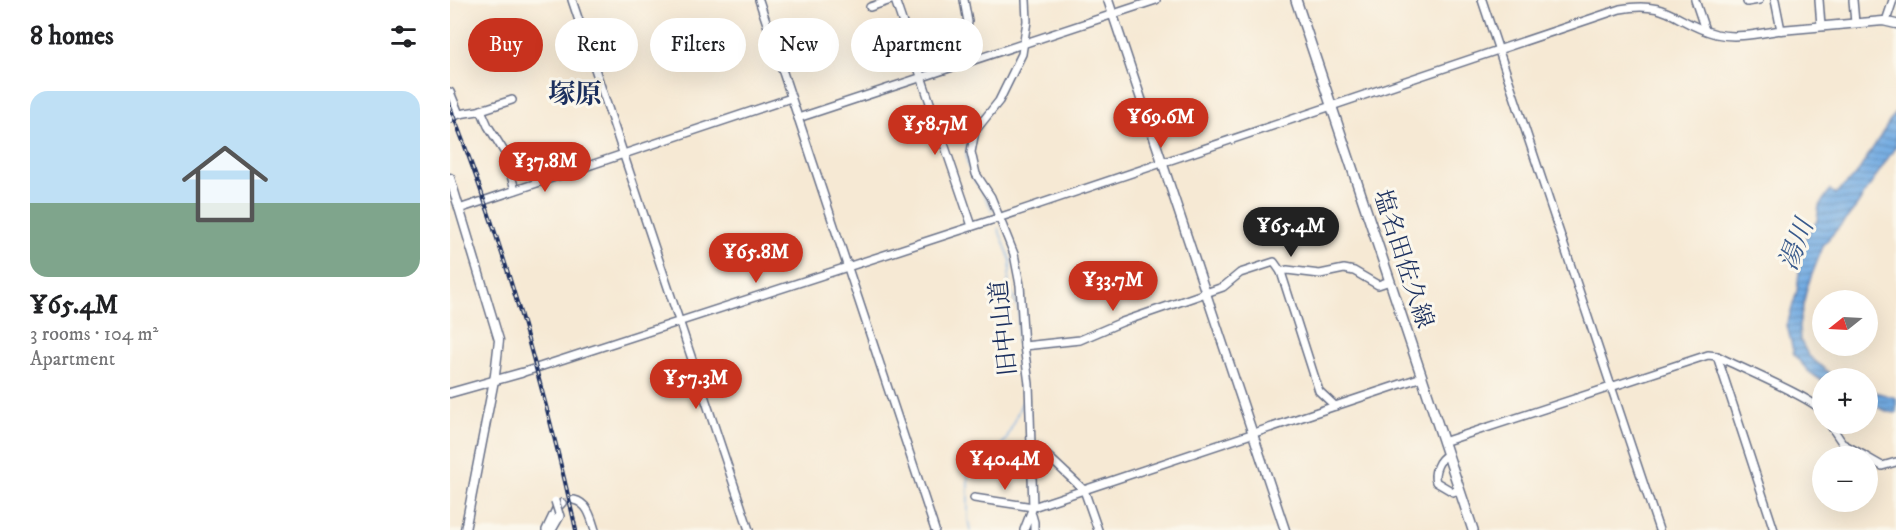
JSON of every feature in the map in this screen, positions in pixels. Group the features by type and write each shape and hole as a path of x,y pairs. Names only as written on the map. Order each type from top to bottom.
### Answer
{"main road":[{"name":"塩名田佐久線","path":"1296,0 1473,530"}],"street":[{"path":"572,0 749,530"},
{"path":"759,0 935,530"},
{"path":"870,7 893,0 922,77 972,226"},
{"path":"964,0 967,18"},
{"name":"旧中山道","path":"1024,530 1033,511 1032,445 1029,384 1018,268 991,197 974,168 972,144 977,127 999,100 1019,60 1027,21 1026,0"},
{"path":"1108,0 1285,530"},
{"path":"983,57 1156,0"},
{"path":"1482,0 1659,530"},
{"path":"1695,0 1705,30"},
{"path":"1747,2 1759,0"},
{"path":"1775,0 1781,30"},
{"path":"1819,0 1821,26"},
{"path":"1853,0 1855,23"},
{"path":"1886,21 1893,0"},
{"path":"450,393 494,382 848,267 1620,9 1652,4 1705,30 1731,36 1855,23 1886,21 1896,24"},
{"path":"798,118 937,72"},
{"path":"450,92 459,114"},
{"path":"459,208 791,98"},
{"path":"450,119 459,114 512,100"},
{"path":"481,110 505,153 515,190"},
{"path":"450,178 498,334 499,346 465,530"},
{"path":"1024,346 1080,340 1223,286 1240,273 1276,262 1319,391 1335,406"},
{"path":"1281,272 1287,270 1320,274 1344,269 1354,271 1378,285 1390,281"},
{"path":"1443,442 1704,356 1717,356 1812,403"},
{"path":"1717,356 1774,530"},
{"path":"974,498 1033,511 1084,490 1422,377"},
{"path":"1836,434 1847,446"},
{"path":"1032,445 1038,447 1084,490 1098,530"},
{"path":"1448,455 1442,458 1435,472 1436,482 1453,492 1459,490"},
{"path":"1878,464 1882,466 1896,462"},
{"path":"574,500 579,501 585,507 596,530"},
{"path":"546,530 556,509 557,501 560,516 552,530"},
{"path":"1033,511 1034,530"}],"water":[{"name":"湯川","path":"1896,111 1896,146 1854,210 1824,244 1807,287 1799,326 1800,339 1808,355 1823,368 1812,368 1812,374 1794,355 1787,325 1797,291 1802,243 1817,221 1819,206 1830,190 1835,194 1856,175"},
{"path":"1878,393 1896,398 1896,413 1878,407"}],"waterway":[{"path":"1013,65 1018,49"},
{"path":"994,102 1008,74"},
{"path":"991,106 969,138 967,157 973,177 992,210"},
{"path":"970,530 968,473 982,465 1006,440 1024,398 1017,338 1019,311 1008,284 1011,261 998,228"}],"railway":[{"path":"450,107 488,211 521,316 576,530"}],"district":[{"name":"塚原","path":"575,95"}]}
